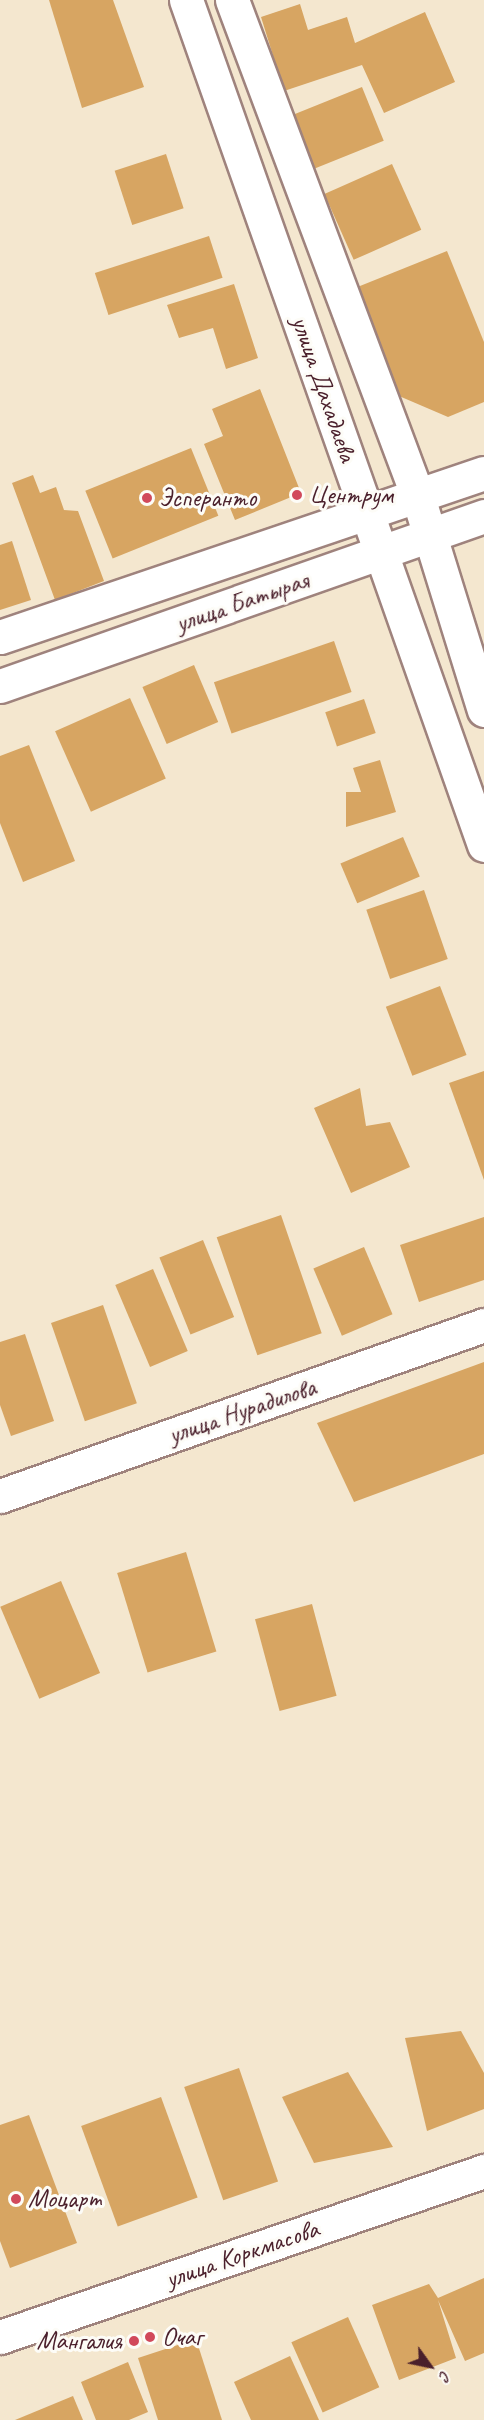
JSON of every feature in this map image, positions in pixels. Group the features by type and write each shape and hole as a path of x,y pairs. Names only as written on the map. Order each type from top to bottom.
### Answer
{"main road":[{"name":"улица Дахадаева","path":"186,0 383,553 484,846"},
{"name":"улица Дахадаева","path":"232,0 418,497 484,710"},
{"name":"улица Батырая","path":"0,637 367,510 418,497 484,473"},
{"name":"улица Батырая","path":"0,686 484,516"},
{"name":"улица Нурадилова","path":"0,1496 484,1325"},
{"name":"улица Коркмасова","path":"0,2337 484,2171"}],"building":[{"path":"49,0 113,0 144,87 82,108"},
{"path":"300,4 308,30 347,17 355,43 425,12 455,82 384,113 362,65 284,91 261,17"},
{"path":"362,87 384,141 314,169 292,115"},
{"path":"166,154 184,208 132,225 115,171"},
{"path":"392,164 421,230 354,260 324,194"},
{"path":"209,236 223,278 108,315 95,273"},
{"path":"447,251 484,342 484,402 448,417 399,396 355,288"},
{"path":"234,284 258,358 226,369 213,328 179,338 167,305"},
{"path":"260,389 301,493 235,520 204,444 223,436 212,409"},
{"path":"191,448 218,516 113,558 85,491"},
{"path":"33,475 40,493 56,487 64,510 78,511 104,581 55,600 12,483"},
{"path":"12,541 31,600 0,610 0,545"},
{"path":"334,641 352,692 231,733 214,682"},
{"path":"194,665 218,722 167,744 142,687"},
{"path":"130,698 166,778 91,812 55,731"},
{"path":"364,699 376,733 337,746 325,712"},
{"path":"29,745 75,861 23,882 0,823 0,756"},
{"path":"380,760 396,812 346,827 346,792 361,792 353,768"},
{"path":"403,837 420,877 357,903 340,864"},
{"path":"424,890 448,959 390,979 366,910"},
{"path":"440,986 467,1055 412,1076 386,1007"},
{"path":"484,1071 484,1180 449,1083"},
{"path":"360,1088 366,1126 390,1122 410,1167 351,1193 314,1108"},
{"path":"281,1215 322,1333 257,1355 217,1237"},
{"path":"484,1217 484,1280 419,1302 400,1245"},
{"path":"203,1240 234,1317 191,1335 159,1258"},
{"path":"364,1247 393,1314 342,1336 313,1268"},
{"path":"153,1269 188,1351 150,1367 115,1285"},
{"path":"103,1305 137,1403 85,1421 51,1323"},
{"path":"25,1334 54,1421 11,1436 0,1405 0,1342"},
{"path":"484,1362 484,1454 354,1502 317,1423"},
{"path":"186,1552 216,1651 148,1673 117,1573"},
{"path":"61,1581 100,1673 39,1699 0,1607"},
{"path":"312,1604 337,1696 280,1711 255,1619"},
{"path":"461,2031 484,2073 484,2109 427,2131 405,2038"},
{"path":"239,2068 278,2181 223,2200 184,2087"},
{"path":"348,2072 393,2147 314,2163 282,2097"},
{"path":"161,2097 198,2198 118,2227 81,2126"},
{"path":"29,2115 77,2243 10,2268 0,2241 0,2125"},
{"path":"484,2278 484,2353 465,2361 438,2300 456,2358 399,2380 372,2305 429,2284 438,2298"},
{"path":"348,2317 379,2387 323,2413 291,2342"},
{"path":"196,2339 222,2420 158,2420 138,2358"},
{"path":"290,2356 319,2420 251,2420 234,2382"},
{"path":"128,2362 148,2412 129,2420 96,2420 81,2382"},
{"path":"73,2396 83,2420 15,2420"}],"place":[{"name":"Центрум","path":"297,495"},
{"name":"Эсперанто","path":"147,498"},
{"name":"Моцарт","path":"16,2199"},
{"name":"Очаг","path":"150,2337"},
{"name":"Мангалия","path":"134,2341"}]}
